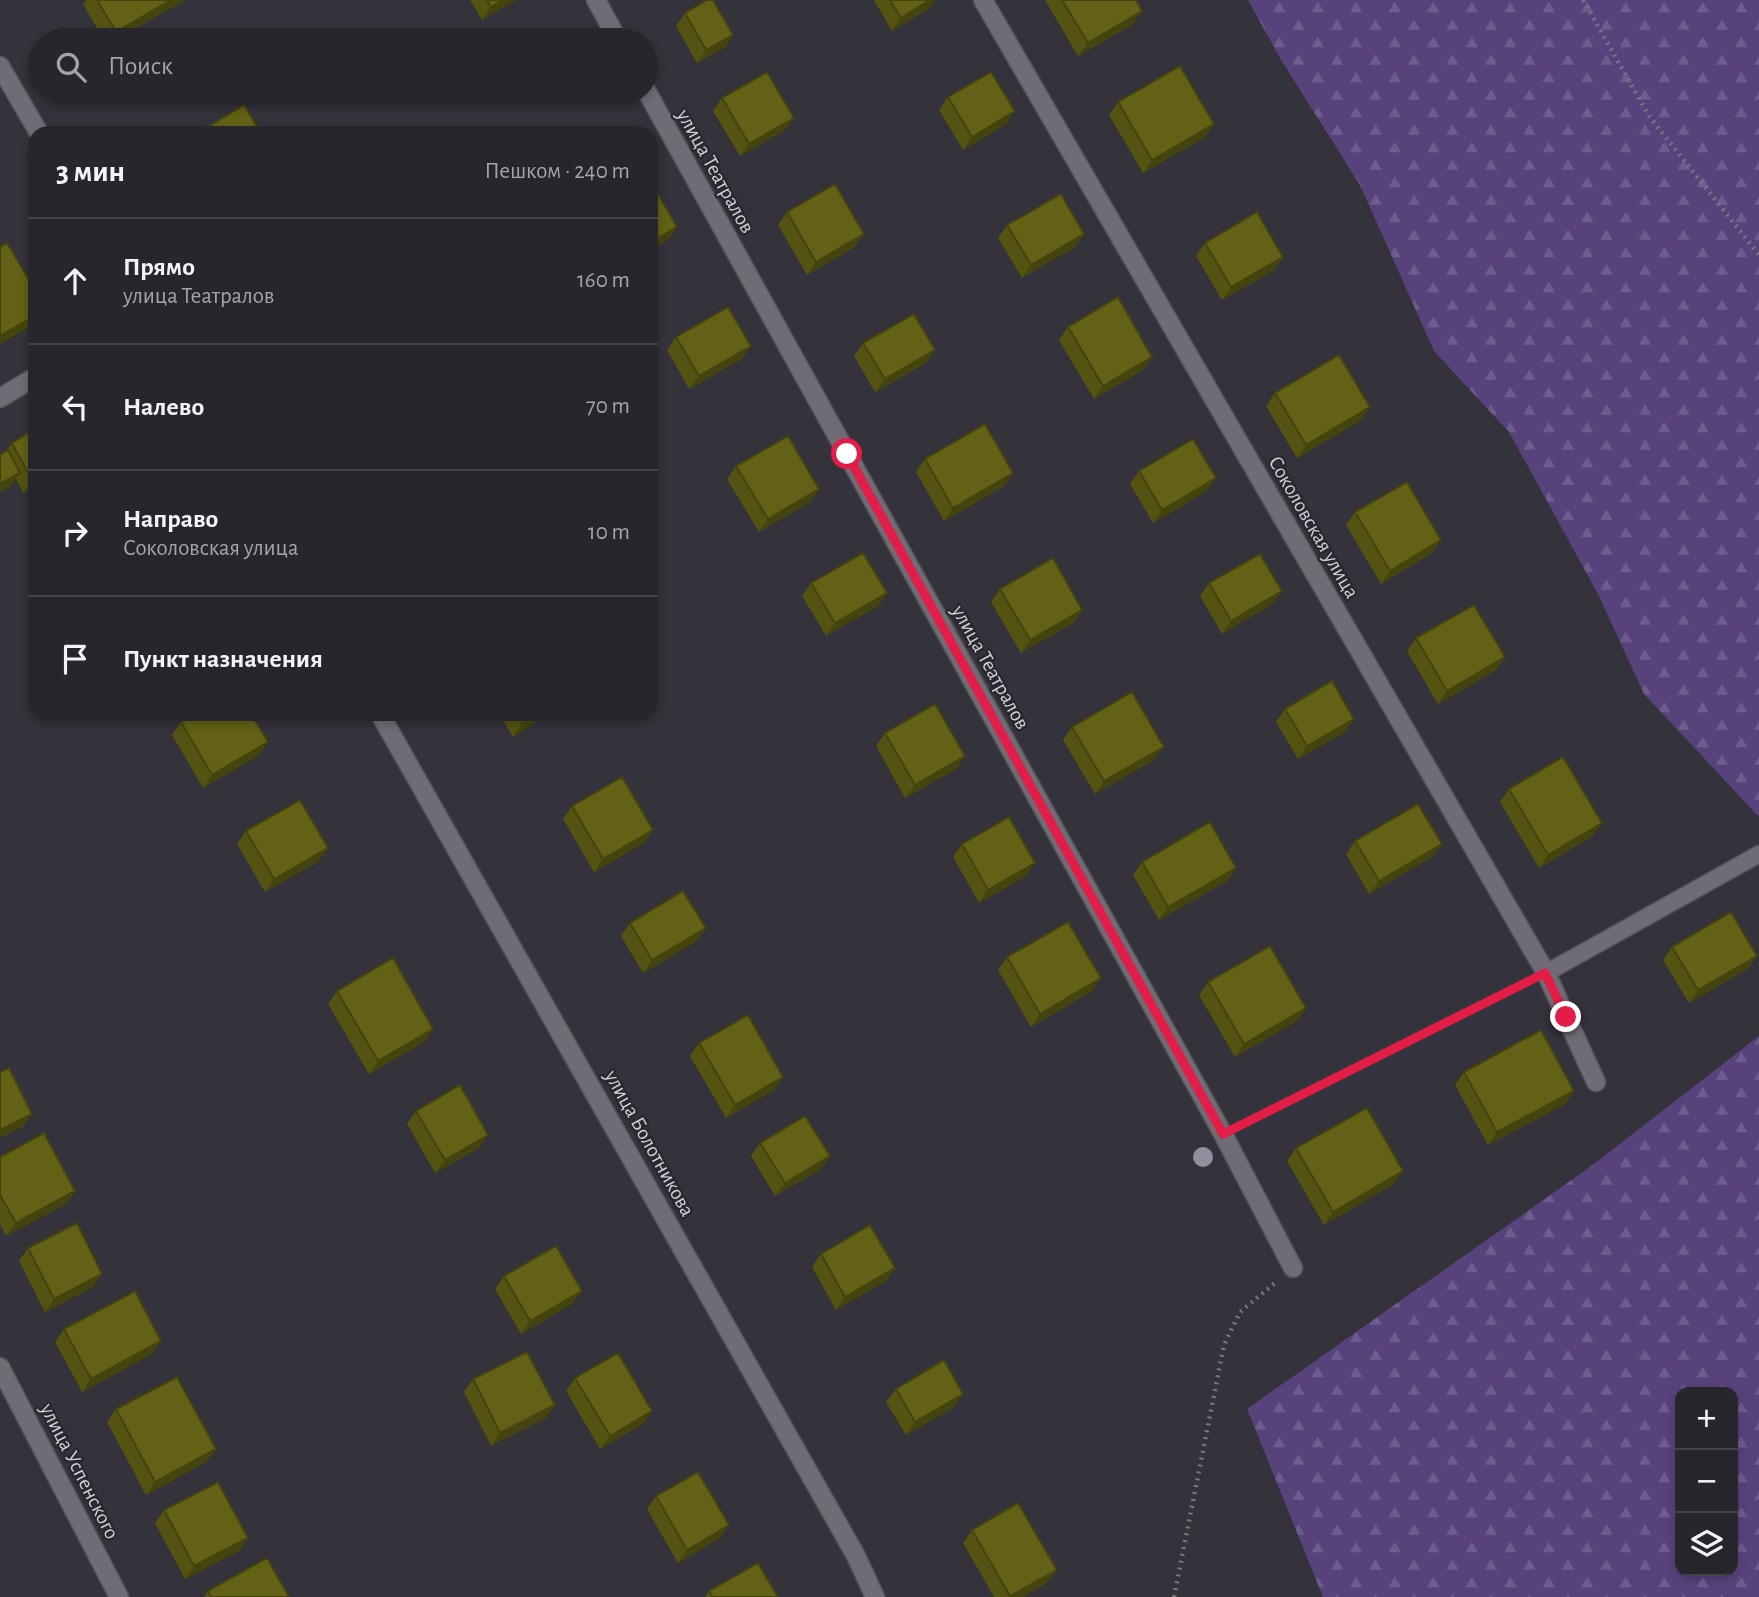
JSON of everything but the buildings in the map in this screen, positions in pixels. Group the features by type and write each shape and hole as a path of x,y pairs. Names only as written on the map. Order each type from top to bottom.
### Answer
{"street":[{"path":"596,0 611,28"},
{"name":"Соколовская улица","path":"983,0 1545,973 1596,1082"},
{"path":"0,66 35,126"},
{"name":"улица Театралов","path":"654,105 1223,1134 1293,1268"},
{"path":"0,398 28,381"},
{"name":"улица Болотникова","path":"384,721 876,1597"},
{"name":"улица Успенского","path":"0,1367 119,1597"}],"lane":[{"path":"1545,973 1759,854"}],"path":[{"path":"1583,0 1649,116 1759,255"},
{"path":"1223,1134 1545,973"},
{"path":"1174,1597 1224,1345 1240,1312 1293,1268"}],"green space":[{"path":"1248,0 1759,0 1759,817 1644,694 1598,594 1509,432 1434,351 1360,185 1281,60"},
{"path":"1759,1036 1759,1597 1323,1597 1247,1409 1590,1167"}],"route":[{"path":"847,454 1223,1134 1545,973 1566,1017"}]}
